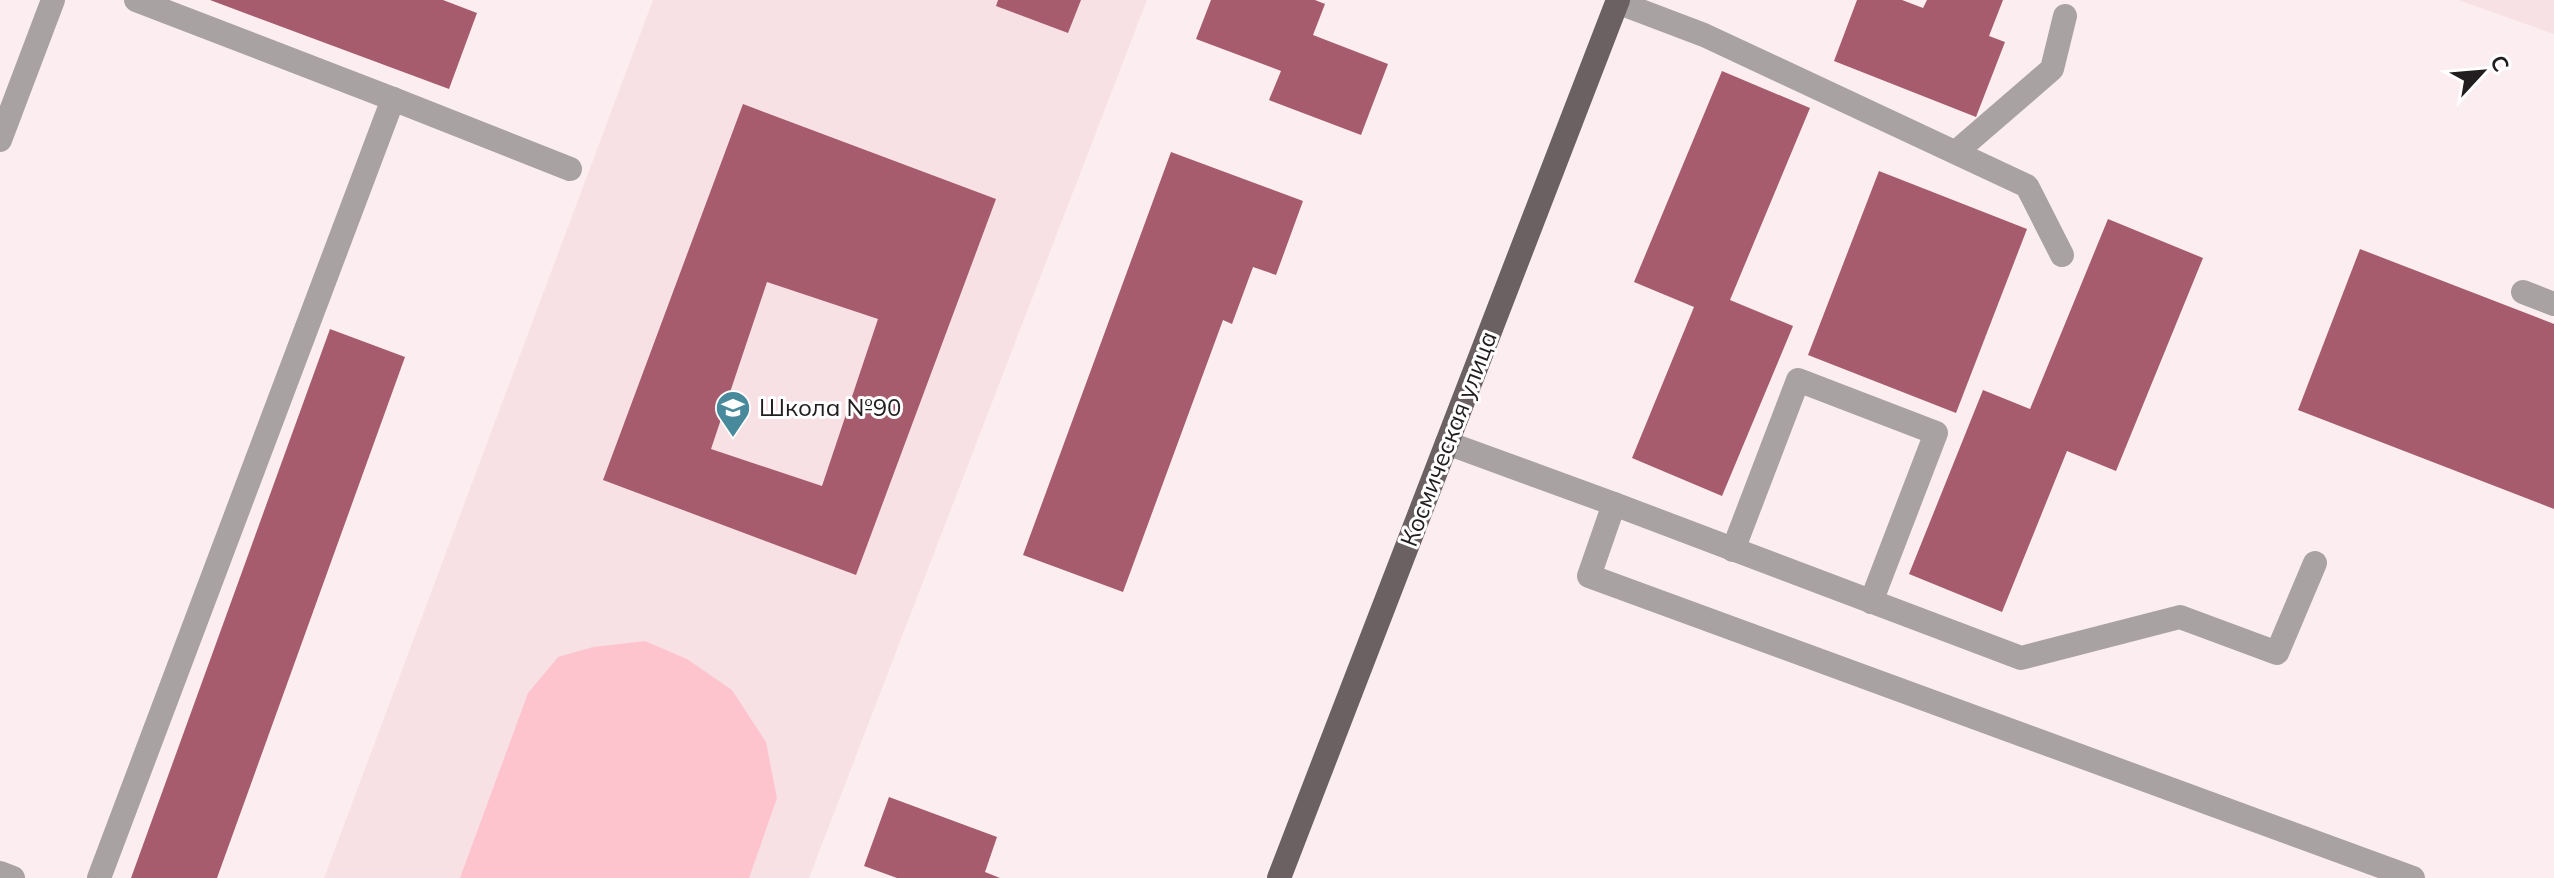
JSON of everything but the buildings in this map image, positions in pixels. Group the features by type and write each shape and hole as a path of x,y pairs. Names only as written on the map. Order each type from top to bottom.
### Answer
{"main road":[{"name":"Космическая улица","path":"1279,878 1617,1"}],"lane":[{"path":"0,140 53,0"},
{"path":"136,0 570,169"},
{"path":"1617,1 1704,35 2027,186 2062,255"},
{"path":"1956,152 2052,69 2065,16"},
{"path":"99,878 393,99"},
{"path":"2523,292 2554,304"},
{"path":"1733,550 1798,380 1812,385 1936,433 1871,602"},
{"path":"1447,443 2021,658 2180,617 2277,653 2315,563"},
{"path":"1614,504 1589,576 2413,878"},
{"path":"0,873 13,878"}],"shaded area":[{"name":"Школа №90","path":"653,0 1147,0 809,878 324,878"},
{"path":"2458,0 2554,0 2554,34"},
{"path":"645,641 687,659 732,690 766,742 777,798 749,878 460,878 528,693 558,657 593,647"}],"place":[{"name":"Школа №90","path":"733,439"}]}
